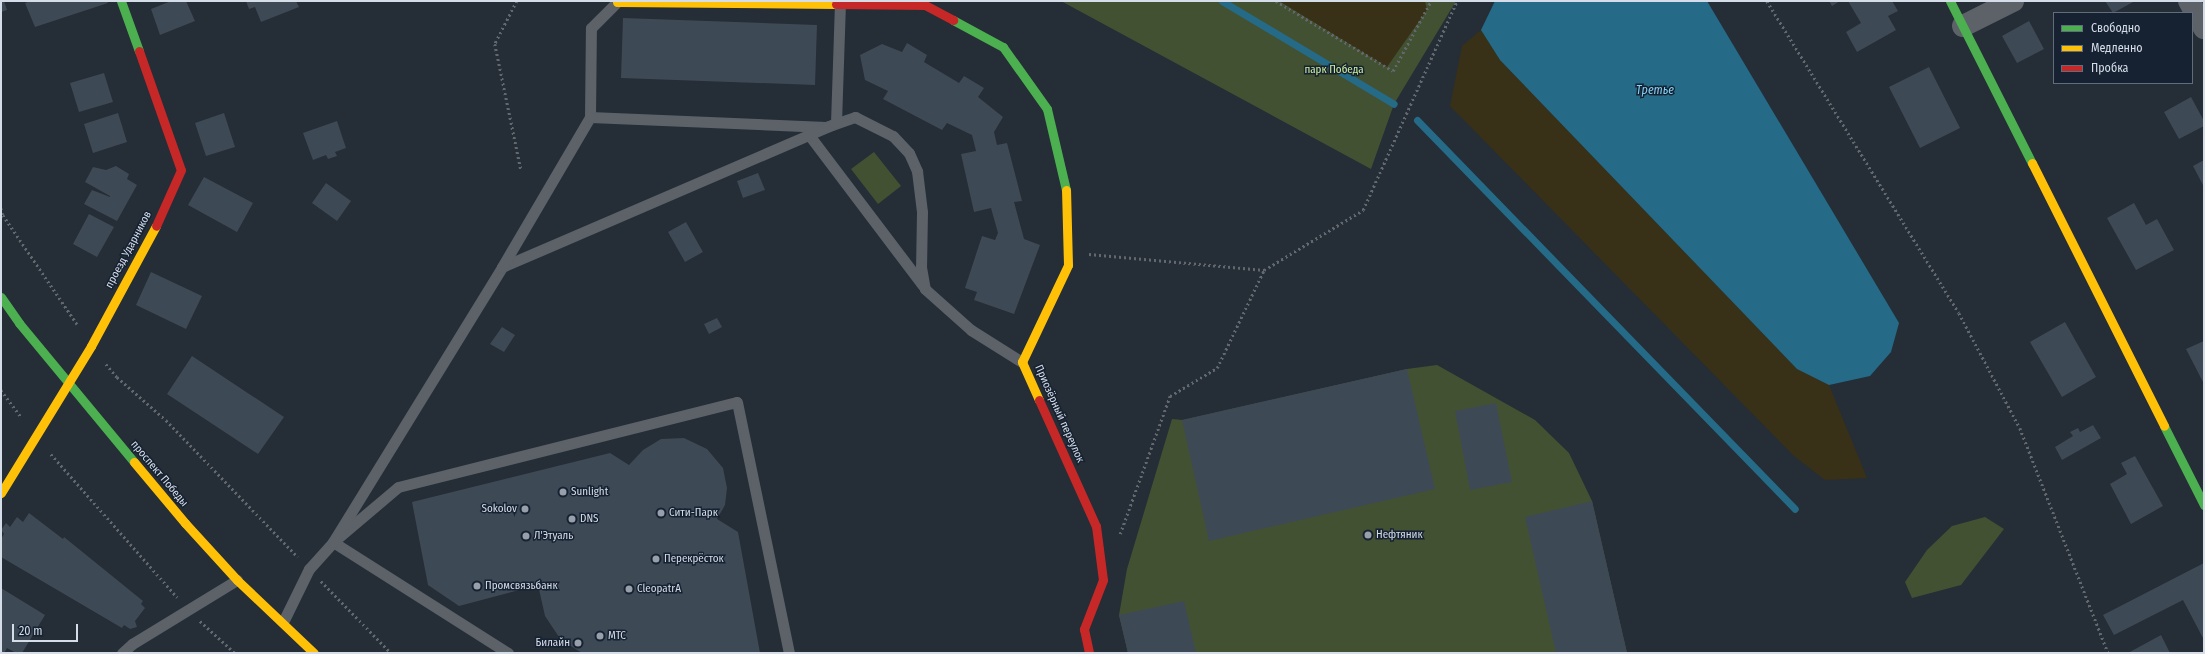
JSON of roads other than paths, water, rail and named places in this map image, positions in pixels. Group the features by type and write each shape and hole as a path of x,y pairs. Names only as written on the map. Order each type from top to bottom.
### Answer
{"street":[{"name":"проезд Ударников","path":"1,493 91,346 165,210 181,170 121,1"},
{"path":"1950,1 2204,505"},
{"path":"1963,26 2013,1"},
{"path":"2189,1 2204,28"},
{"name":"Приозёрный переулок","path":"617,2 925,5 1003,47 1046,108 1066,184 1068,265 1022,362 1096,526 1103,580 1084,630 1089,653"},
{"name":"проспект Победы","path":"1,297 19,323 118,444 237,580 314,653"}],"lane":[{"path":"334,542 502,267 590,117 591,28 617,2"},
{"path":"836,123 840,4"},
{"path":"590,117 826,127 855,117 893,136 909,153 917,171 922,212 921,267 925,288"},
{"path":"502,267 836,123"},
{"path":"809,135 925,288 971,330 1022,362"},
{"path":"283,622 309,569 334,542 398,487 737,402 789,653"},
{"path":"334,542 508,653"},
{"path":"122,653 132,644 237,580"}],"water":[{"name":"Третье","path":"1495,1 1707,1 1899,323 1891,352 1870,376 1829,385 1797,369 1500,60 1481,30"}],"waterway":[{"path":"1222,1 1394,104"},
{"path":"1417,120 1795,509"}],"place":[{"name":"Sunlight","path":"563,492"},
{"name":"Sokolov","path":"525,509"},
{"name":"Сити-Парк","path":"661,513"},
{"name":"DNS","path":"572,519"},
{"name":"Нефтяник","path":"1368,535"},
{"name":"Л'Этуаль","path":"526,536"},
{"name":"Перекрёсток","path":"656,559"},
{"name":"Промсвязьбанк","path":"477,586"},
{"name":"CleopatrA","path":"629,589"},
{"name":"МТС","path":"600,636"},
{"name":"Билайн","path":"578,643"}],"park label":[{"name":"парк Победa","path":"1334,70"}]}
